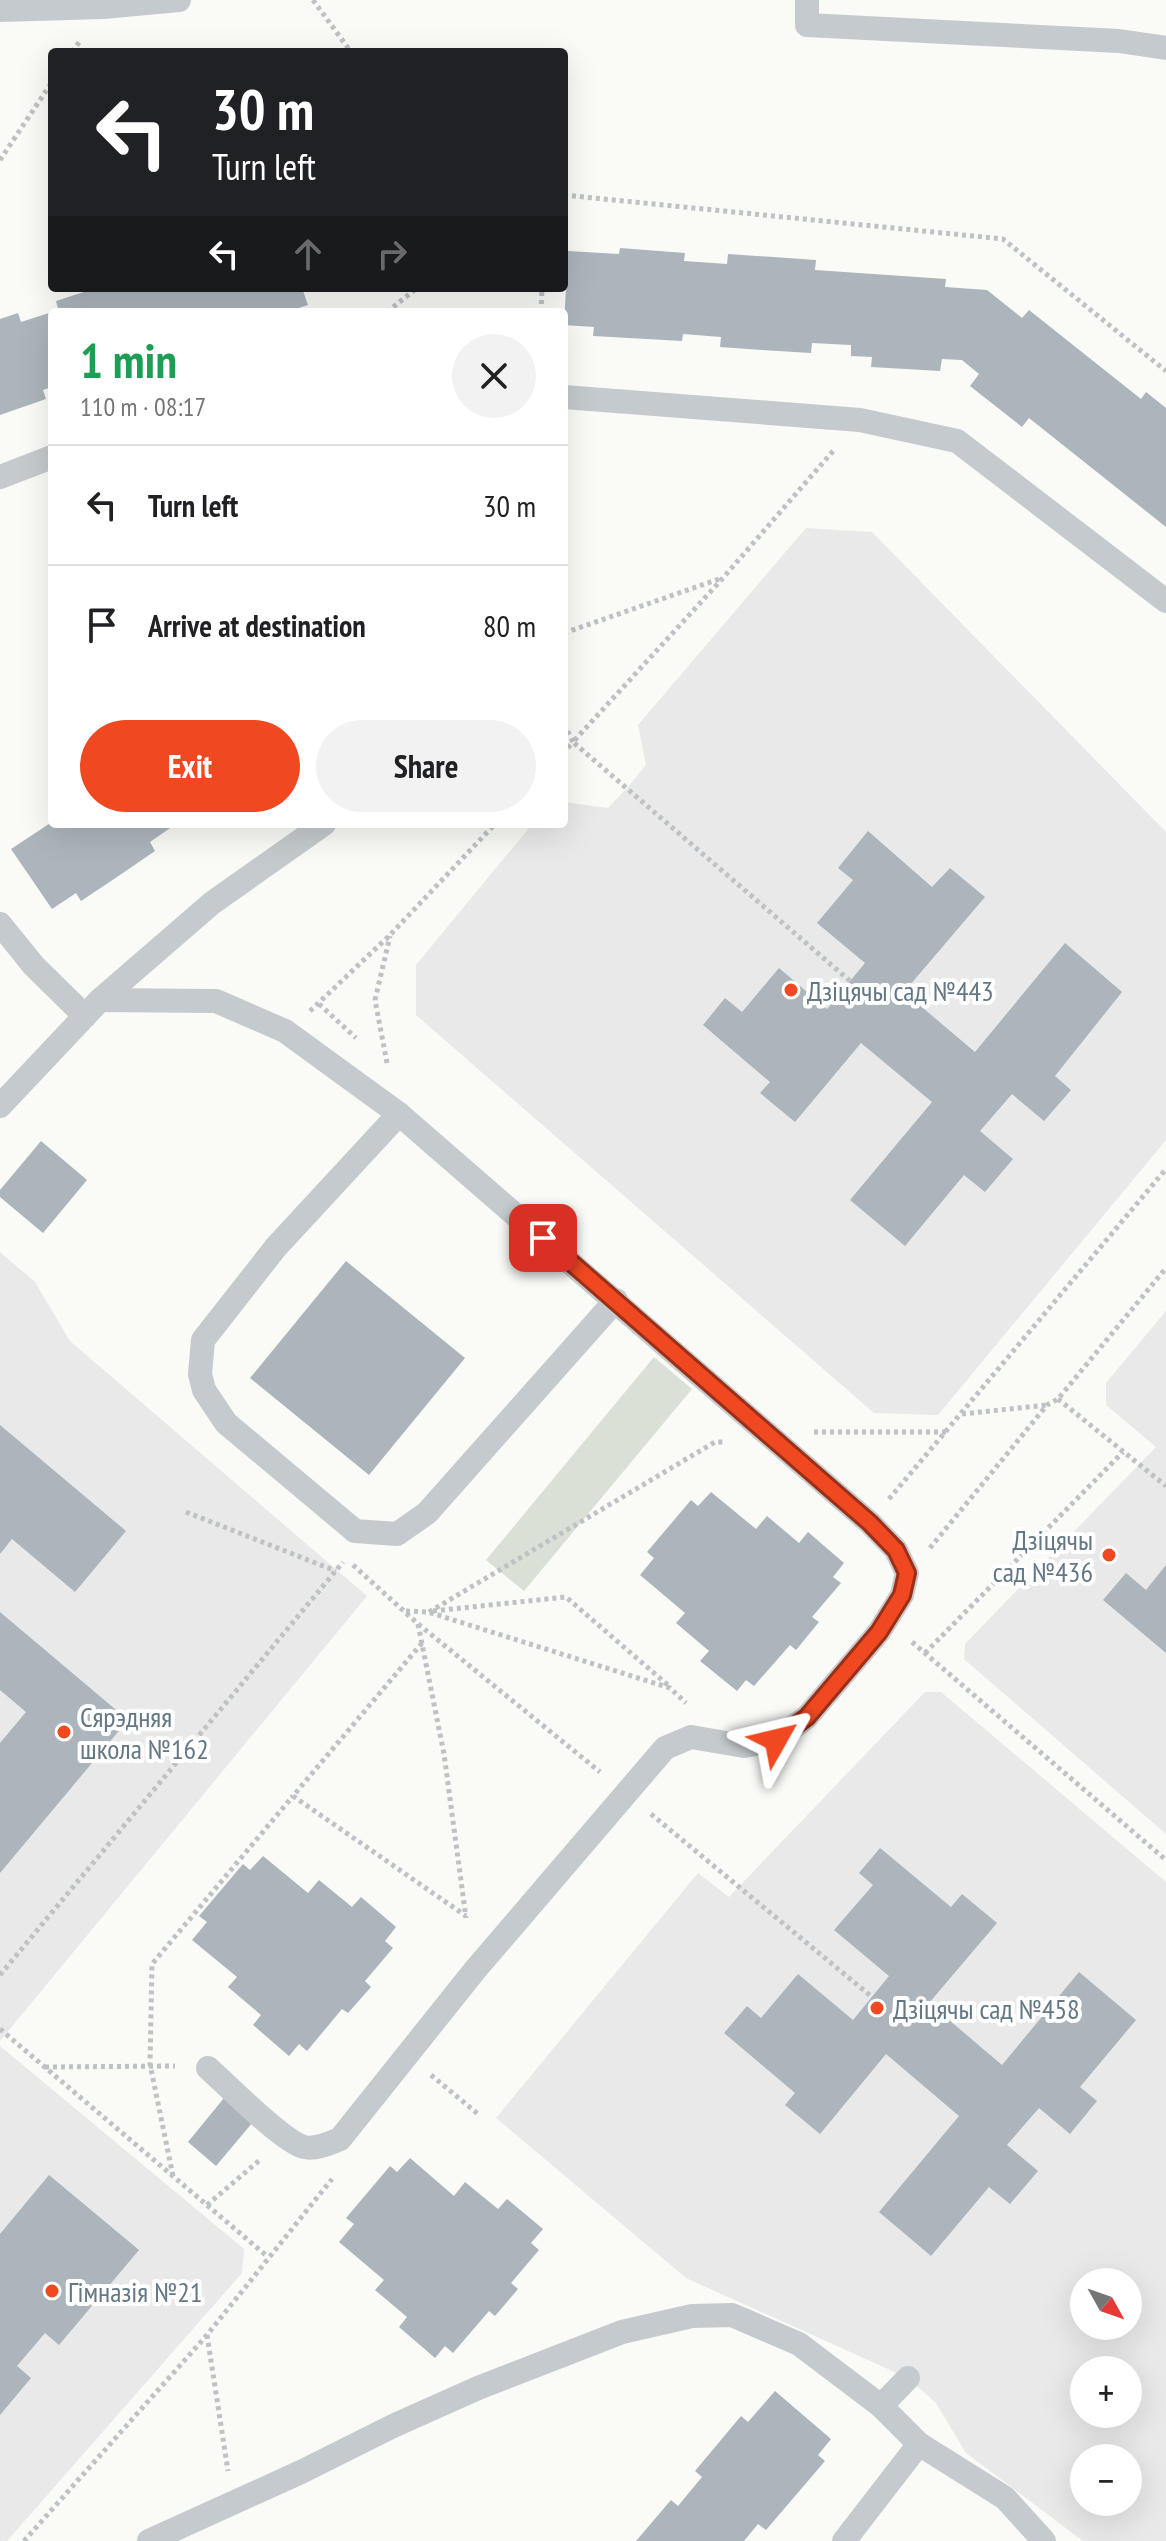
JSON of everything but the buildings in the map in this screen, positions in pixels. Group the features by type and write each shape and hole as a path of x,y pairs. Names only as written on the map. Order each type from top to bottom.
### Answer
{"lane":[{"path":"0,10 103,7 179,0"},
{"path":"807,0 807,25 1119,41 1166,48"},
{"path":"568,397 860,420 957,441 1166,601"},
{"path":"0,477 48,459"},
{"path":"0,1106 92,1008 212,903 318,828"},
{"path":"0,924 34,966 92,1008 216,1001 285,1031 399,1114 616,1300 870,1523 896,1550 907,1573 902,1595 879,1632 807,1717 776,1740 744,1746 691,1737 665,1748 475,1970 340,2139 305,2147 286,2137 208,2068"},
{"path":"399,1114 276,1247 203,1340 200,1374 204,1390 226,1423 355,1531 397,1534 427,1513 616,1300"},
{"path":"149,2541 478,2388 622,2332 692,2316 732,2315 799,2344 881,2406 919,2444 1005,2498 1044,2541"},
{"path":"881,2406 908,2378"},
{"path":"844,2541 919,2444"}],"path":[{"path":"313,0 348,48"},
{"path":"0,160 48,88"},
{"path":"568,195 1003,239 1166,371"},
{"path":"392,308 412,292"},
{"path":"568,748 723,578 860,420"},
{"path":"568,632 723,578"},
{"path":"568,732 573,742 850,981"},
{"path":"285,1031 319,1004 390,935 491,828"},
{"path":"390,935 375,1000 399,1114"},
{"path":"870,1523 1166,1169"},
{"path":"907,1573 1047,1405 1058,1399 1166,1268"},
{"path":"1058,1399 1166,1486"},
{"path":"961,1414 1047,1405"},
{"path":"428,1612 715,1442 820,1431 946,1432"},
{"path":"925,1653 1123,1452"},
{"path":"186,1512 336,1571"},
{"path":"0,1975 346,1559 417,1623 872,1997"},
{"path":"405,1611 428,1612 566,1597 687,1704"},
{"path":"428,1612 670,1688"},
{"path":"417,1623 444,1754 475,1970"},
{"path":"907,1638 1166,1860"},
{"path":"173,2176 150,2064 152,1964 422,1643"},
{"path":"293,1796 466,1916"},
{"path":"0,2029 268,2257"},
{"path":"44,2067 150,2064 208,2068"},
{"path":"423,2068 478,2114"},
{"path":"207,2205 286,2137"},
{"path":"24,2541 207,2335 336,2175"},
{"path":"207,2335 228,2476"}],"shaded area":[{"name":"Дзіцячы сад №443","path":"806,528 872,532 1166,832 1166,1140 938,1415 874,1413 416,1015 416,965 529,828 568,828 568,803 608,808 646,765 638,725"},
{"path":"0,1252 35,1282 70,1341 367,1596 0,2041"},
{"name":"Дзіцячы сад №436","path":"1166,1311 1166,1834 964,1659 965,1644 1156,1447 1106,1405 1106,1383"},
{"path":"654,1357 692,1389 524,1591 486,1560"},
{"name":"Дзіцячы сад №458","path":"925,1692 941,1692 1166,1882 1166,2541 1083,2541 966,2453 936,2403 908,2378 686,2278 496,2118 698,1873 729,1897"},
{"path":"0,2046 244,2249 242,2273 7,2541 0,2541"}],"place":[{"name":"Дзіцячы сад №443","path":"791,990"},
{"name":"Дзіцячы сад №436","path":"1109,1555"},
{"name":"Сярэдняя школа №162","path":"64,1732"},
{"name":"Дзіцячы сад №458","path":"877,2008"},
{"name":"Гімназія №21","path":"52,2291"}],"route":[{"path":"543,1238 870,1523 896,1550 907,1573 902,1595 879,1632 807,1717 776,1740"}]}
